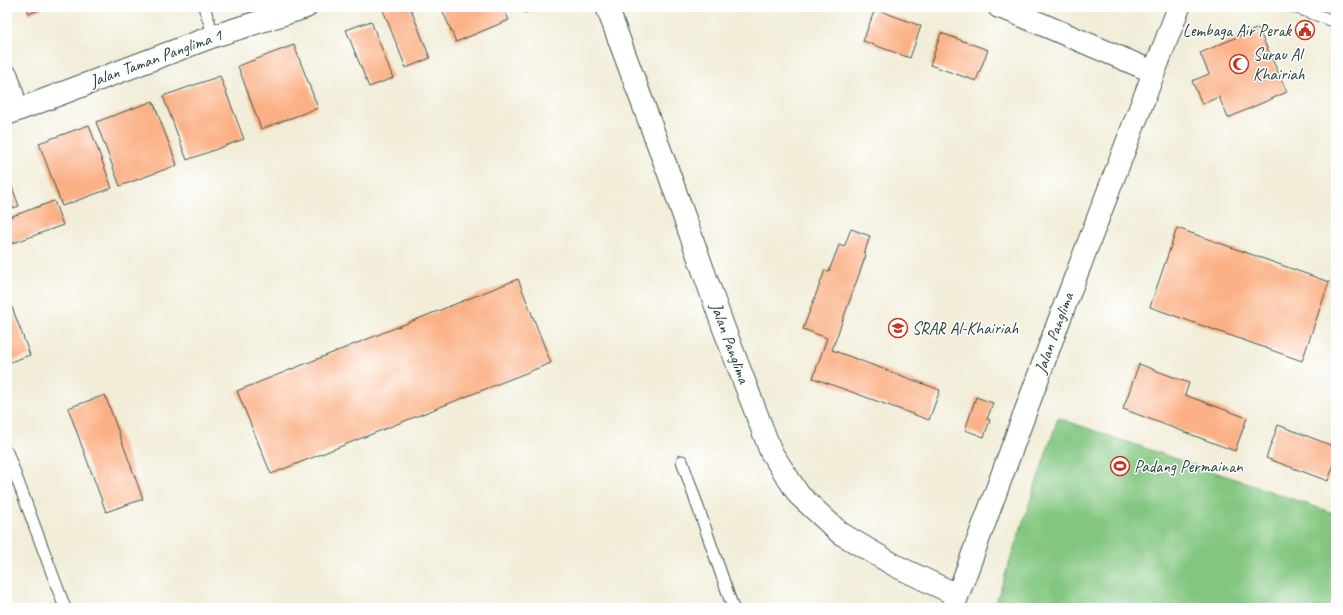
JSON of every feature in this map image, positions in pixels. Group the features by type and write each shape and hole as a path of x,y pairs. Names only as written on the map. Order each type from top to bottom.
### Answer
{"street":[{"name":"Jalan Taman Panglima 1","path":"12,112 214,36 306,7"},
{"name":"Jalan Panglima","path":"607,7 723,326 771,452 799,495 840,533 956,601 1067,298 1179,7"},
{"path":"999,7 1154,72"},
{"path":"7,76 12,112"}],"lane":[{"path":"204,7 214,36"},
{"path":"1295,7 1336,22"},
{"path":"7,452 65,608"},
{"path":"682,461 733,608"}],"green space":[{"name":"Padang Permainan","path":"1058,418 1336,514 1336,608 994,608"}],"building":[{"path":"27,7 46,7 29,14"},
{"path":"390,7 410,7 430,58 406,68 383,10"},
{"path":"441,7 503,7 509,20 456,42"},
{"path":"523,7 540,7 525,13"},
{"path":"875,9 921,26 910,58 863,41"},
{"path":"371,21 393,78 369,87 346,30"},
{"name":"Surau Al Khairiah","path":"1258,28 1287,92 1228,118 1219,97 1202,104 1192,81 1209,74 1200,53"},
{"path":"941,33 988,50 976,81 930,65"},
{"path":"294,45 318,108 261,129 238,66"},
{"path":"220,76 244,139 187,160 163,96"},
{"path":"153,101 177,165 120,186 96,122"},
{"path":"89,125 112,188 62,206 39,143"},
{"path":"7,173 19,206 7,210"},
{"path":"54,201 63,225 8,245 7,218"},
{"path":"1177,228 1329,282 1302,361 1150,307"},
{"path":"851,229 870,236 864,254 866,255 832,350 940,390 929,420 813,378 827,338 803,329 825,270 829,271 839,245 844,247"},
{"path":"518,279 551,363 271,474 237,391"},
{"path":"12,307 30,355 10,362 7,355 7,309"},
{"path":"1139,364 1189,383 1185,395 1247,418 1235,451 1123,409"},
{"path":"105,395 143,499 106,512 68,408"},
{"path":"976,397 993,403 987,419 990,420 984,437 965,430"},
{"path":"1278,425 1336,447 1336,459 1328,481 1266,458"}],"place":[{"name":"Lembaga Air Perak","path":"1305,30"},
{"name":"Surau Al Khairiah","path":"1239,64"},
{"name":"SRAR Al-Khairiah","path":"898,328"},
{"name":"Padang Permainan","path":"1120,466"}]}
